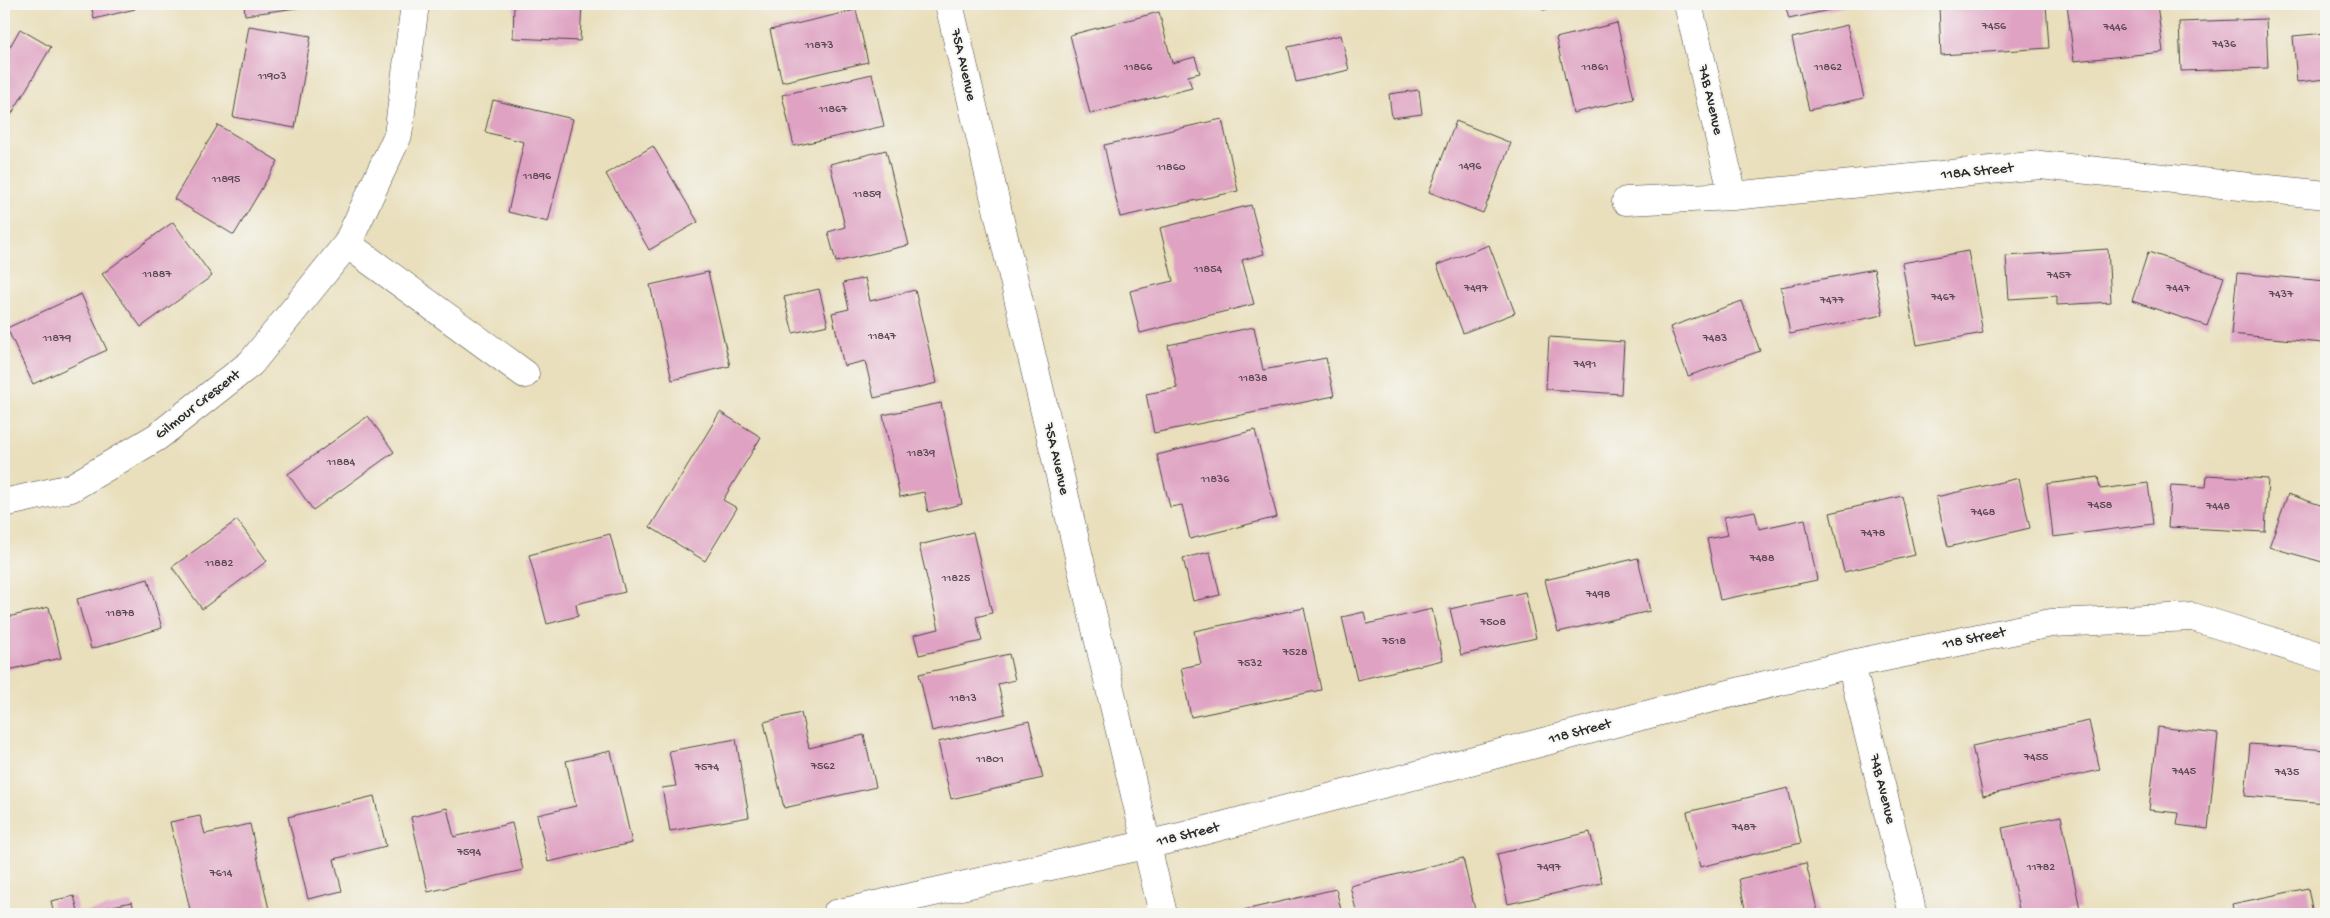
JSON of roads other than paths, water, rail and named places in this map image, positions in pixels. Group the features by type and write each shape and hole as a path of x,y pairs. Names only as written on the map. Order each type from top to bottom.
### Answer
{"street":[{"name":"Gilmour Crescent","path":"4,503 71,488 157,437 251,364 348,244 398,135 414,4"},
{"name":"75A Avenue","path":"949,4 1163,914"},
{"name":"74B Avenue","path":"1688,4 1733,196"},
{"name":"118A Street","path":"1626,201 1733,196 2040,165 2326,195"},
{"path":"348,244 524,374"},
{"name":"118 Street","path":"836,914 1146,845 1684,705 1851,664 2051,624 2192,617 2326,658"},
{"name":"74B Avenue","path":"1851,664 1914,914"}]}
